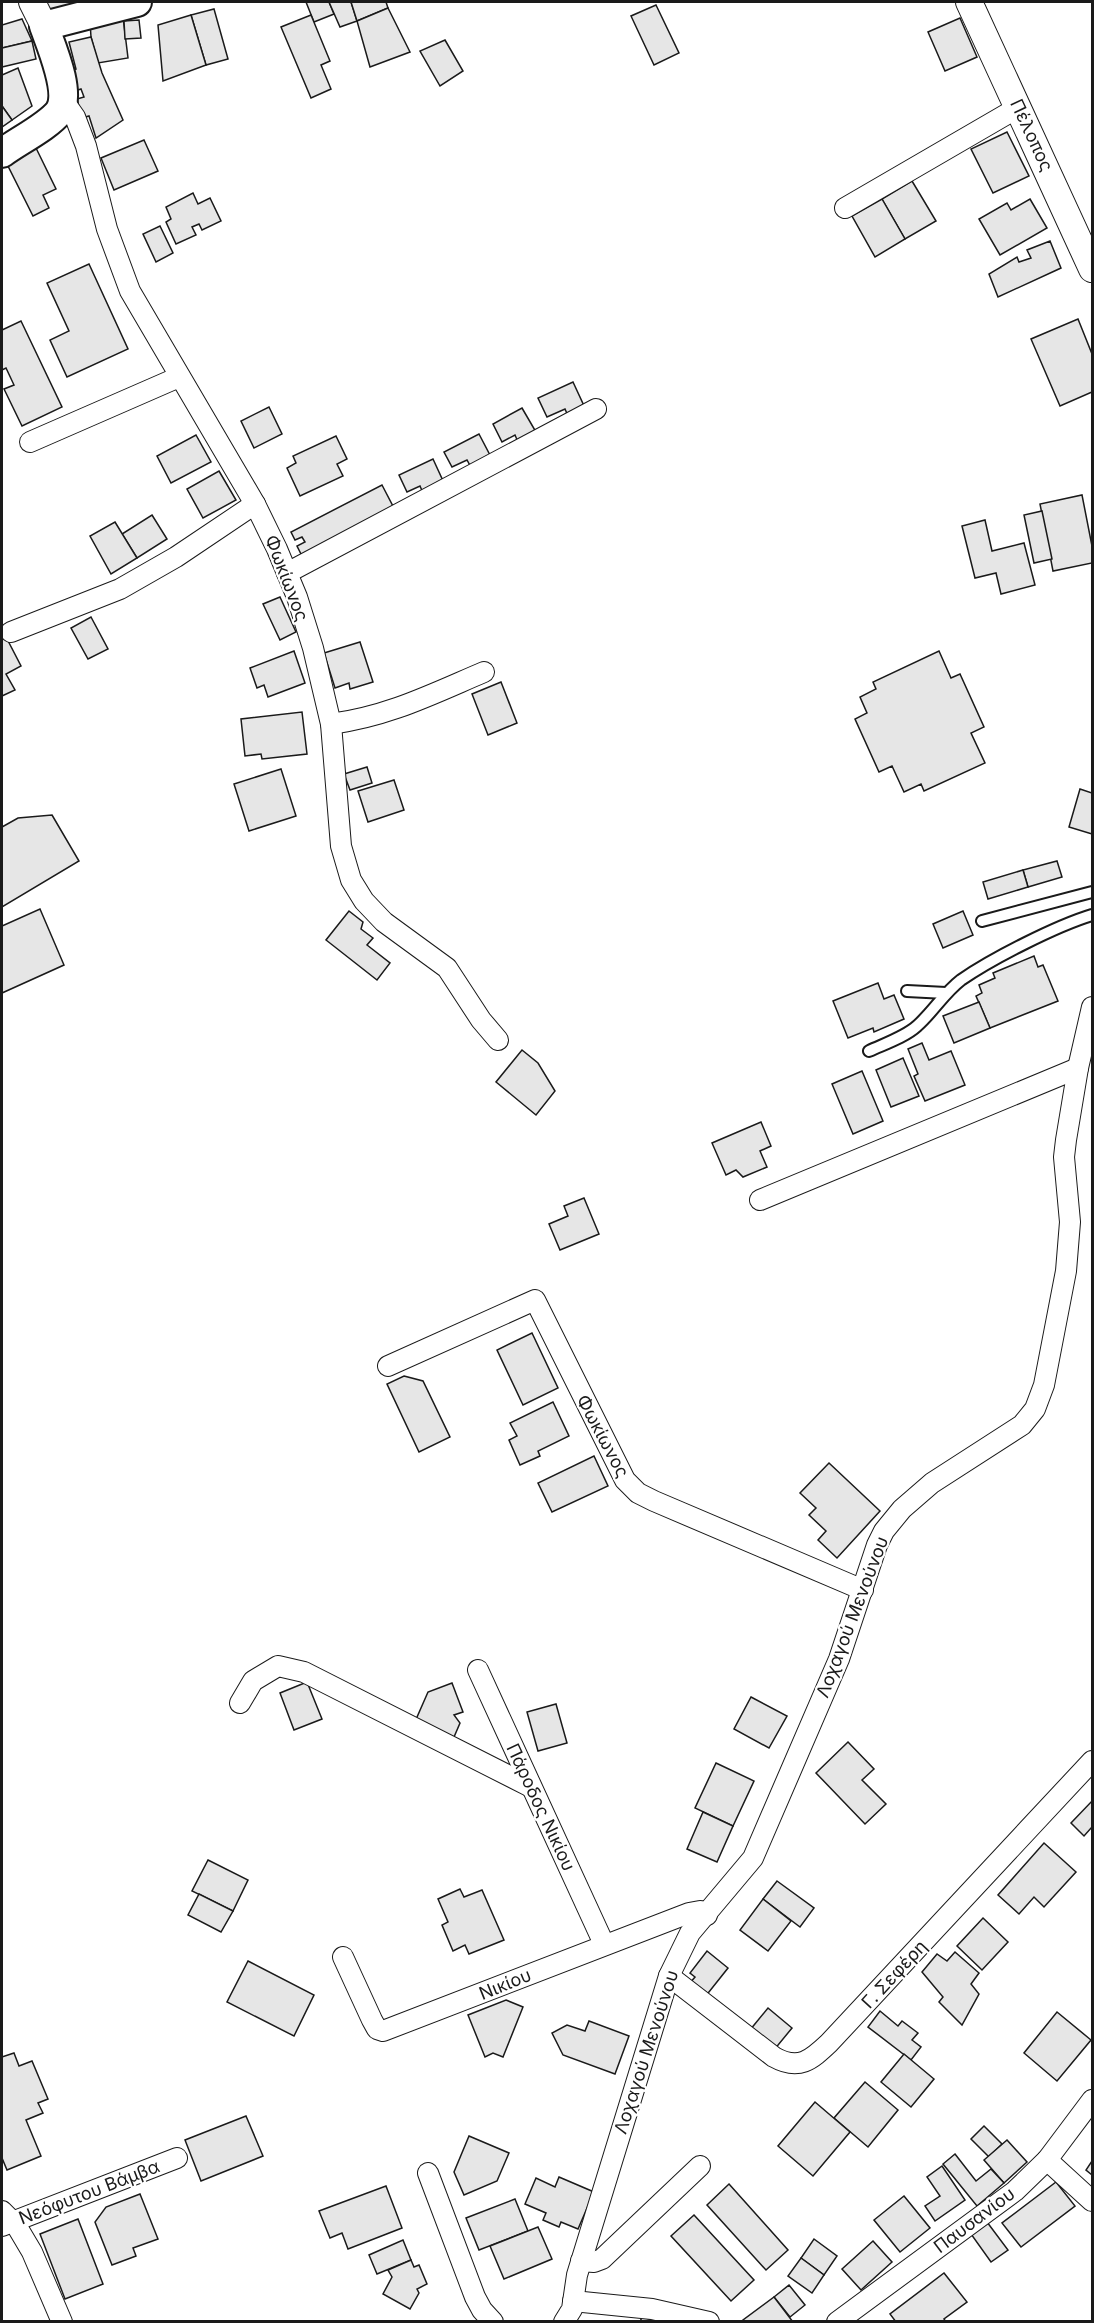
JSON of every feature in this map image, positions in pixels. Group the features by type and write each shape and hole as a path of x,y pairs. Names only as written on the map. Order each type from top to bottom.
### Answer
{"main road":[{"path":"2,153 55,116 63,100 60,78 38,14 136,2"}],"street":[{"name":"Πέλοπος","path":"969,2 1092,269"},
{"name":"Φωκίωνος","path":"63,100 72,112 86,146 107,230 122,273 137,306 255,504 287,573 313,648 331,724 341,846 351,880 364,901 384,922 447,968 481,1020 498,1040"},
{"path":"845,208 1019,107"},
{"path":"30,442 179,376"},
{"path":"287,573 596,409"},
{"path":"11,632 120,589 176,557 255,504"},
{"path":"331,724 363,720 389,712 484,672"},
{"name":"Λοχαγού Μενούνου","path":"564,2322 570,2313 581,2261 669,1976 686,1940 753,1858 839,1659 881,1537 902,1509 932,1483 1022,1425 1032,1413 1041,1394 1066,1271 1070,1222 1064,1157 1068,1119 1092,1007"},
{"path":"760,1200 1078,1068"},
{"name":"Φωκίωνος","path":"388,1366 535,1300 615,1463 632,1488 654,1501 863,1590"},
{"path":"240,1703 253,1681 278,1666 304,1672 531,1787"},
{"name":"Πάροδος Νικίου","path":"478,1670 604,1944"},
{"name":"Γ. Σεφέρη","path":"669,1976 774,2057 791,2064 811,2059 943,1923 1092,1761"},
{"name":"Νικίου","path":"343,1957 372,2020 377,2029 383,2031 694,1911 700,1911 706,1916"},
{"name":"Παυσανίου","path":"837,2322 1015,2191 1047,2160 1092,2100"},
{"name":"Νεόφυτου Βάμβα","path":"5,2219 177,2157"},
{"path":"1047,2160 1092,2201"},
{"path":"581,2261 594,2262 602,2259 700,2166"},
{"path":"428,2173 475,2297 482,2310 493,2322"},
{"path":"5,2219 41,2268 62,2322"},
{"path":"573,2301 652,2309 709,2322"}],"lane":[{"path":"982,921 1092,892"},
{"path":"868,1051 915,1028 946,993 962,980 1064,926 1092,915"},
{"path":"907,991 946,993"}],"building":[{"path":"46,2 83,2 50,12"},
{"path":"306,2 329,2 334,14 314,22"},
{"path":"329,2 351,2 357,21 340,27"},
{"path":"351,2 386,2 388,8 357,21"},
{"path":"656,5 679,53 654,65 631,16"},
{"path":"388,8 410,52 370,67 357,21"},
{"path":"214,9 228,59 206,65 191,15"},
{"path":"191,15 206,65 163,81 158,25"},
{"path":"311,15 330,61 321,65 331,89 311,98 281,27"},
{"path":"123,17 128,58 98,63 91,37 90,22"},
{"path":"960,18 977,57 945,71 928,32"},
{"path":"22,19 32,41 2,48 2,25"},
{"path":"139,20 141,38 125,39 124,21"},
{"path":"91,37 102,73 123,120 96,138 89,116 82,118 77,99 84,97 81,89 75,91 72,71 76,69 69,42"},
{"path":"445,40 463,71 440,86 420,51"},
{"path":"32,41 36,59 2,67 2,48"},
{"path":"18,68 32,106 12,120 2,106 2,75"},
{"path":"2,106 12,120 2,127"},
{"path":"1007,132 1029,176 993,193 971,149"},
{"path":"144,140 158,171 114,190 101,158"},
{"path":"36,148 56,189 43,195 49,208 33,216 6,162"},
{"path":"912,181 936,221 905,239 882,199"},
{"path":"193,193 198,204 210,198 221,221 202,230 199,224 192,227 196,235 176,244 166,222 171,219 166,207"},
{"path":"882,199 905,239 875,257 852,216"},
{"path":"1030,199 1047,228 1000,255 979,219 1007,203 1011,210"},
{"path":"160,226 173,253 156,262 143,234"},
{"path":"1050,241 1061,268 998,297 989,274 1017,257 1019,262 1031,258 1027,250"},
{"path":"89,264 128,349 67,377 50,340 69,331 47,283"},
{"path":"1078,319 1092,354 1092,392 1060,406 1031,339"},
{"path":"21,321 62,407 22,426 4,389 14,385 6,368 2,370 2,330"},
{"path":"573,382 585,408 568,416 565,409 547,417 538,398"},
{"path":"269,407 282,434 254,448 241,421"},
{"path":"522,408 536,432 518,442 515,435 502,442 493,424"},
{"path":"479,434 492,459 472,469 467,460 452,467 444,452"},
{"path":"196,435 211,462 171,483 157,456"},
{"path":"336,436 347,459 337,464 343,476 300,496 287,468 296,463 293,456"},
{"path":"433,459 444,483 423,493 420,486 407,492 399,475"},
{"path":"219,471 236,500 203,518 187,489"},
{"path":"382,485 395,510 303,558 297,546 305,542 302,537 295,540 291,532"},
{"path":"1082,495 1092,546 1092,563 1053,571 1040,504"},
{"path":"1042,511 1052,559 1034,563 1024,515"},
{"path":"152,515 167,539 137,558 122,534"},
{"path":"985,520 992,551 1024,543 1035,585 1001,594 996,573 975,578 962,526"},
{"path":"115,522 137,558 111,574 90,536"},
{"path":"280,597 296,632 280,640 263,604"},
{"path":"91,617 108,649 88,659 71,628"},
{"path":"5,635 21,666 6,674 15,690 2,696 2,636"},
{"path":"360,642 373,682 350,689 349,683 335,688 324,653"},
{"path":"294,651 305,683 268,697 264,685 257,688 250,668"},
{"path":"939,651 951,678 960,674 984,727 971,733 985,763 924,791 921,784 904,792 892,766 879,772 855,719 867,713 860,697 876,689 873,682"},
{"path":"501,682 517,723 488,735 472,694"},
{"path":"302,712 307,754 262,759 261,754 245,756 241,719"},
{"path":"367,767 372,783 350,790 344,774"},
{"path":"281,769 296,816 249,831 234,784"},
{"path":"394,780 404,810 368,822 358,791"},
{"path":"1080,789 1092,793 1092,834 1069,827"},
{"path":"52,815 79,861 2,907 2,827 18,818"},
{"path":"1057,861 1062,877 1028,887 1023,870"},
{"path":"1023,870 1028,887 988,899 983,882"},
{"path":"40,909 64,965 2,993 2,926"},
{"path":"349,911 363,922 361,929 373,938 367,945 390,963 377,980 326,940"},
{"path":"963,911 973,935 943,948 933,924"},
{"path":"1034,956 1038,967 1043,965 1058,1001 990,1028 976,996 982,993 979,985 995,978 993,973"},
{"path":"878,983 884,999 894,995 904,1019 874,1032 873,1028 848,1038 833,1001"},
{"path":"979,1002 990,1028 954,1043 943,1016"},
{"path":"922,1043 929,1060 951,1051 965,1085 925,1101 914,1076 918,1074 908,1049"},
{"path":"522,1050 538,1063 555,1091 536,1115 496,1082"},
{"path":"903,1058 919,1096 891,1107 876,1070"},
{"path":"862,1071 883,1121 853,1134 832,1084"},
{"path":"761,1122 771,1146 760,1151 767,1167 743,1177 736,1170 726,1175 712,1143"},
{"path":"584,1198 599,1234 560,1250 549,1224 568,1216 564,1206"},
{"path":"532,1333 558,1388 523,1405 497,1350"},
{"path":"404,1376 423,1381 450,1437 419,1452 387,1384"},
{"path":"553,1402 569,1436 538,1451 540,1456 520,1465 509,1440 517,1436 510,1423"},
{"path":"594,1456 608,1486 552,1512 538,1483"},
{"path":"829,1463 880,1511 837,1558 818,1540 826,1531 809,1515 816,1508 800,1493"},
{"path":"307,1682 322,1719 294,1730 280,1693"},
{"path":"452,1683 463,1712 454,1715 460,1723 451,1744 414,1724 428,1692"},
{"path":"751,1697 787,1716 769,1748 734,1729"},
{"path":"556,1704 567,1743 538,1751 527,1712"},
{"path":"848,1742 874,1769 862,1780 886,1804 865,1824 816,1773"},
{"path":"716,1763 754,1781 733,1826 695,1808"},
{"path":"1092,1801 1092,1827 1084,1836 1071,1823"},
{"path":"703,1812 733,1826 717,1862 687,1849"},
{"path":"1044,1843 1076,1872 1044,1907 1034,1897 1019,1914 998,1895"},
{"path":"208,1860 248,1880 233,1911 192,1891"},
{"path":"777,1881 814,1908 800,1927 763,1899"},
{"path":"460,1889 464,1897 482,1890 504,1940 469,1954 465,1945 453,1951 442,1925 448,1922 438,1899"},
{"path":"199,1894 233,1911 221,1932 188,1915"},
{"path":"763,1899 791,1921 768,1951 740,1930"},
{"path":"983,1918 1008,1942 982,1970 957,1946"},
{"path":"707,1951 728,1968 705,1997 689,1984 695,1977 690,1973"},
{"path":"955,1952 979,1973 971,1984 979,1994 962,2025 939,2002 943,1997 922,1972 937,1954 947,1961"},
{"path":"248,1961 314,1995 294,2036 227,2002"},
{"path":"506,2000 523,2007 503,2057 493,2053 485,2057 468,2015"},
{"path":"768,2008 792,2028 774,2050 750,2030"},
{"path":"880,2011 898,2026 902,2021 918,2033 912,2040 921,2047 911,2060 868,2027"},
{"path":"1057,2012 1091,2040 1057,2081 1024,2053"},
{"path":"589,2021 629,2036 615,2074 563,2055 552,2033 567,2025 585,2031"},
{"path":"14,2053 19,2066 32,2061 48,2099 38,2103 43,2113 26,2120 41,2156 7,2170 2,2158 2,2057"},
{"path":"904,2054 934,2079 911,2107 881,2082"},
{"path":"865,2082 898,2110 868,2147 834,2118"},
{"path":"815,2102 850,2132 813,2176 778,2146"},
{"path":"246,2116 263,2156 201,2181 185,2140"},
{"path":"984,2126 1002,2144 989,2157 971,2139"},
{"path":"469,2136 509,2153 497,2181 464,2195 454,2172"},
{"path":"1007,2140 1027,2162 1004,2183 984,2160"},
{"path":"955,2154 976,2181 991,2169 1004,2183 977,2206 943,2164"},
{"path":"1092,2161 1092,2175 1086,2170"},
{"path":"942,2166 965,2200 935,2221 925,2206 940,2196 927,2177"},
{"path":"559,2177 594,2192 578,2229 561,2222 559,2227 543,2220 546,2213 525,2204 536,2178 555,2187"},
{"path":"1056,2182 1075,2206 1021,2247 1002,2223"},
{"path":"729,2184 788,2250 766,2270 707,2205"},
{"path":"386,2186 402,2228 348,2249 342,2233 330,2238 319,2211"},
{"path":"140,2194 158,2239 133,2248 136,2256 112,2265 95,2222 106,2207"},
{"path":"904,2196 930,2228 900,2252 874,2220"},
{"path":"515,2199 528,2231 479,2250 466,2218"},
{"path":"694,2215 754,2280 731,2301 671,2236"},
{"path":"78,2219 103,2284 65,2299 40,2234"},
{"path":"987,2222 1008,2250 991,2262 971,2234"},
{"path":"538,2227 552,2259 504,2279 490,2246"},
{"path":"814,2239 837,2256 824,2275 801,2258"},
{"path":"403,2240 411,2260 377,2274 369,2255"},
{"path":"873,2241 892,2262 861,2290 842,2269"},
{"path":"801,2258 824,2275 812,2293 788,2276"},
{"path":"411,2260 414,2267 419,2265 427,2284 417,2289 419,2293 410,2309 383,2294 392,2277 388,2270"},
{"path":"944,2273 967,2302 944,2319 946,2322 896,2322 890,2314"},
{"path":"789,2285 805,2305 790,2317 774,2297"},
{"path":"774,2297 793,2322 744,2322 743,2320"},
{"path":"642,2317 660,2322 640,2322"}]}
